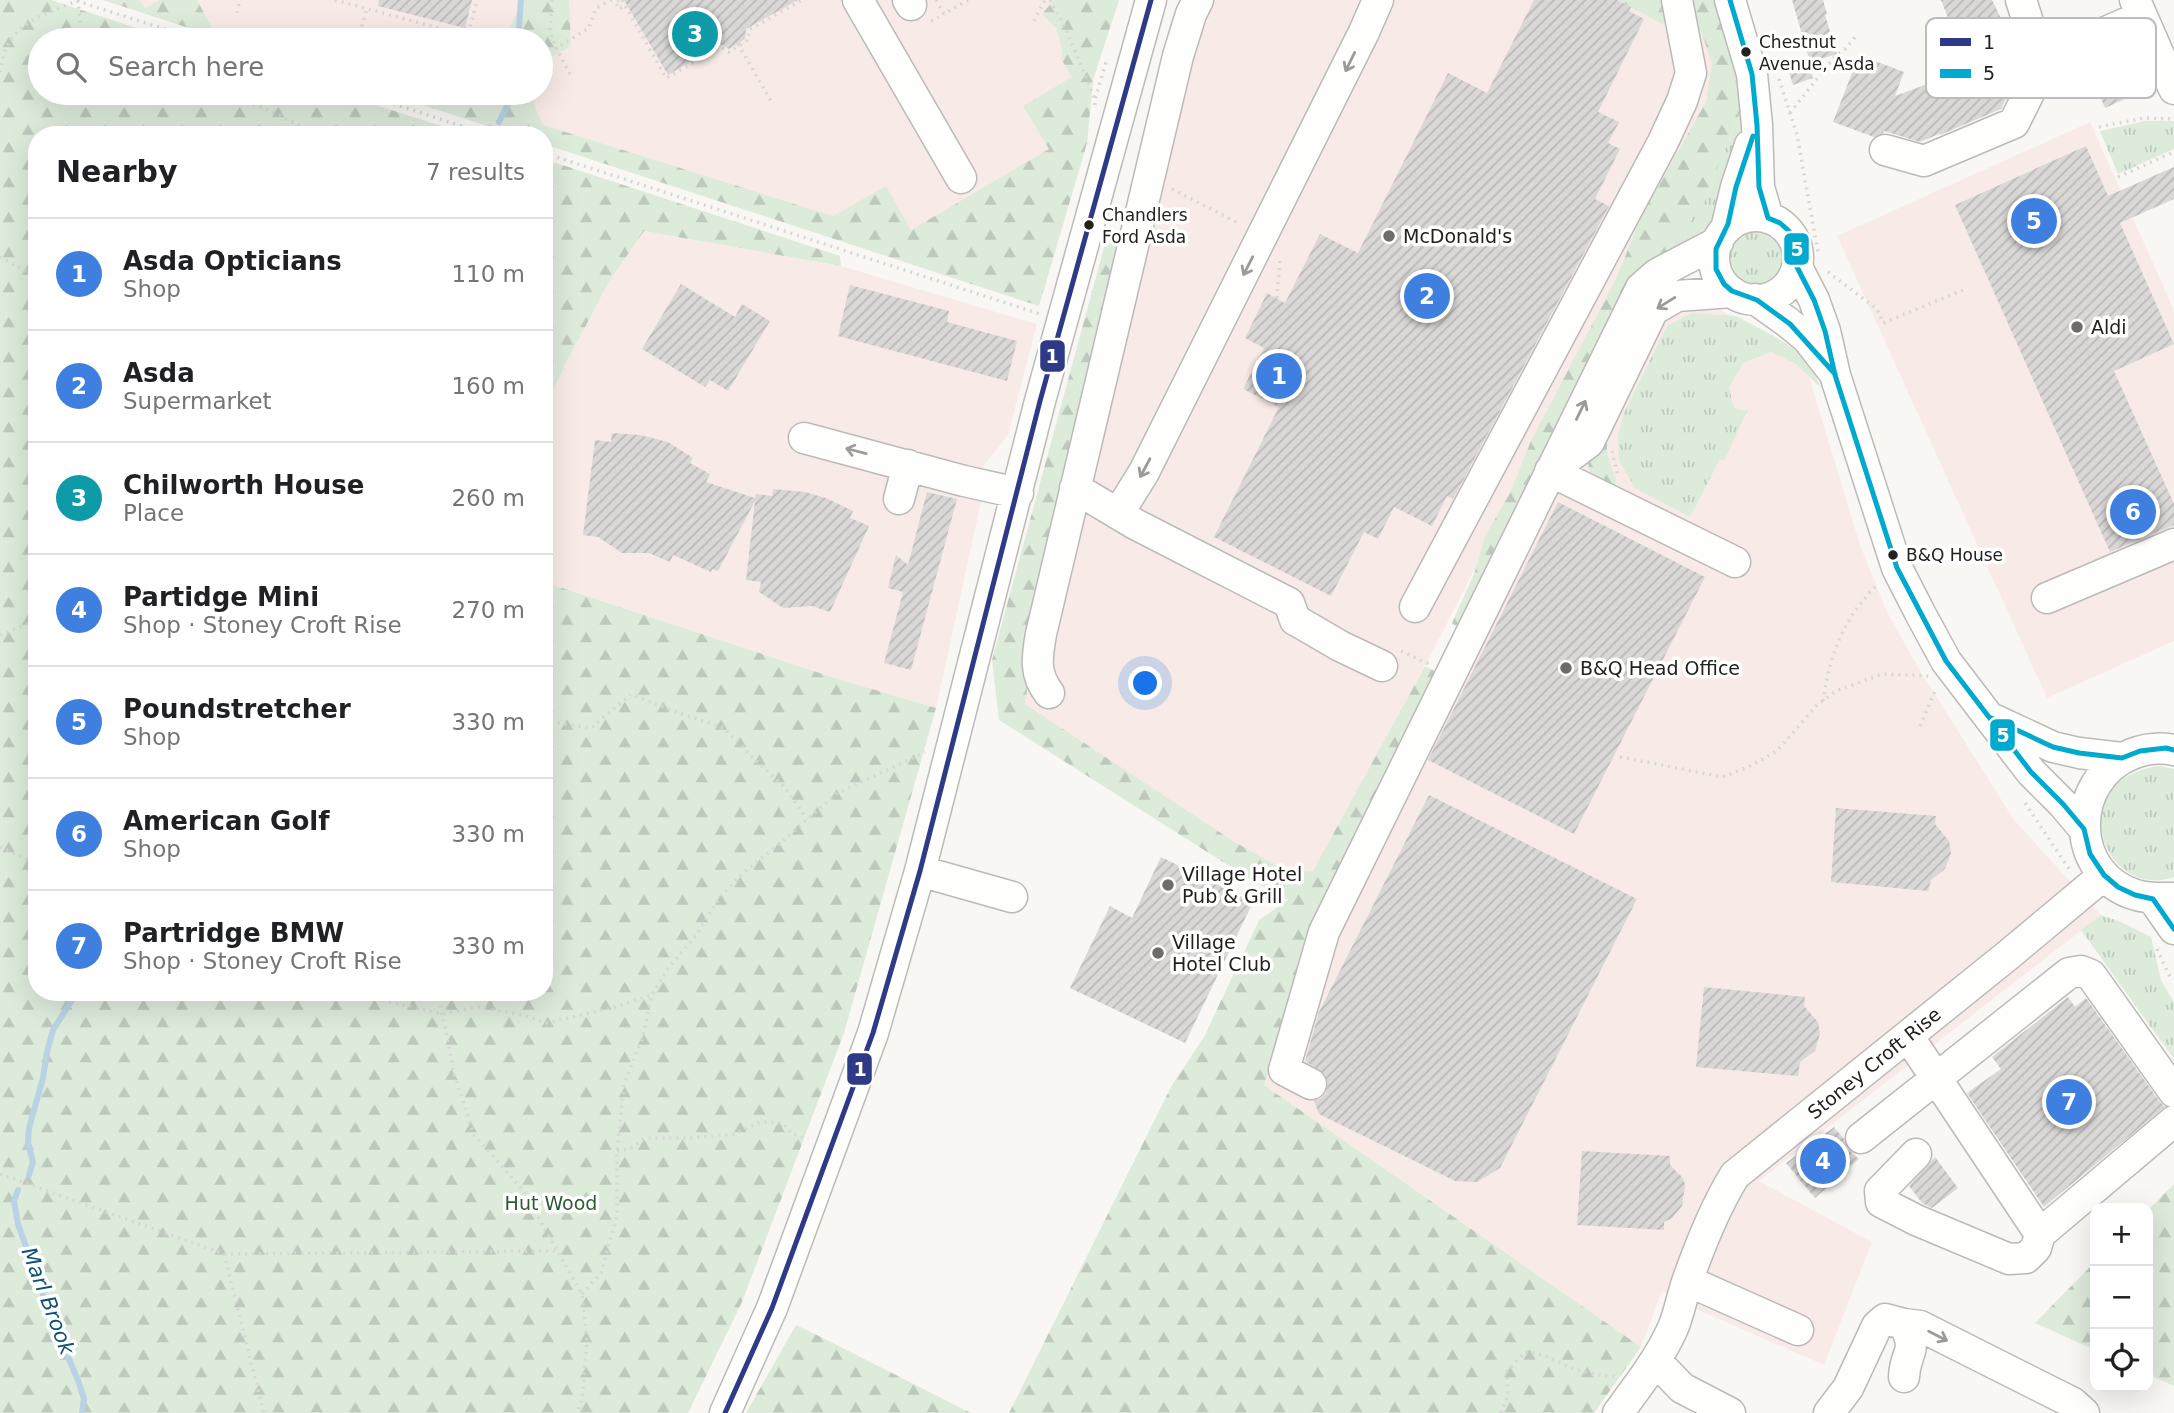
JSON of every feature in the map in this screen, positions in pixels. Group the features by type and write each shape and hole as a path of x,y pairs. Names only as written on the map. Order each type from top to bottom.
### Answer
{"street":[{"path":"724,1413 772,1308 873,1033 919,871 1063,321 1151,0"},
{"path":"1049,693 1038,674 1037,658 1074,488 1087,444 1107,348 1178,56 1198,0"},
{"path":"1118,514 1144,472 1264,236 1378,0"},
{"path":"1415,607 1663,142 1682,101 1691,73 1677,0"},
{"path":"1730,0 1752,74 1759,187 1768,218"},
{"path":"2021,0 2027,18"},
{"path":"865,2 961,178"},
{"path":"2123,18 2139,8"},
{"path":"2156,47 2174,89"},
{"path":"1885,149 1924,161 2014,123 2026,98"},
{"path":"1757,125 1714,255 1716,269 1722,282 1786,321 1807,338 1835,375"},
{"path":"1311,1084 1284,1070 1324,932 1641,288 1657,274 1722,235 1745,217 1768,218 1780,223 1789,231 1798,254 1812,262"},
{"path":"1550,471 1589,442 1653,310 1677,296 1743,295 1769,298 1782,291 1812,262"},
{"path":"1812,262 1814,300 1825,331 1835,375 1897,568 1946,660 2031,772 2084,829"},
{"path":"804,438 1018,493"},
{"path":"899,499 908,465"},
{"path":"1550,471 1735,562"},
{"path":"1074,488 1118,514 1289,603 1295,620 1340,646 1387,656"},
{"path":"2047,598 2174,544"},
{"path":"1988,716 2053,747 2079,753 2131,754 2166,748 2174,750"},
{"path":"2165,937 2163,898 2135,895 2118,887 2095,882 2084,829 2085,808 2093,788 2105,771 2174,731"},
{"path":"919,871 1012,897"},
{"name":"Stoney Croft Rise","path":"1618,1413 1656,1361 1673,1327 1688,1280 1725,1191 1735,1175 2095,882"},
{"path":"1861,1138 2070,973 2081,971 2091,975 2174,1093"},
{"path":"1908,1036 2040,1234"},
{"path":"1916,1154 1880,1191 1881,1202 2008,1259 2026,1258 2036,1248 2040,1234 2174,1121"},
{"path":"1688,1280 1725,1288 1798,1330"},
{"path":"1829,1413 1848,1388 1877,1326 1885,1319 1920,1326 2073,1404 2084,1413"},
{"path":"1904,1324 1912,1341 1912,1351 1904,1367 1904,1377"},
{"path":"1656,1361 1682,1388 1730,1413"}],"path":[{"path":"237,13 240,0"},
{"path":"335,0 434,28"},
{"path":"470,28 477,0"},
{"path":"550,28 552,0"},
{"path":"556,48 589,28 596,8 612,0"},
{"path":"620,0 615,2 619,9 625,5 666,78 721,47 729,52 748,40 749,30 802,0"},
{"path":"918,2 944,14 968,0"},
{"path":"1034,20 1045,0"},
{"path":"1050,0 1066,29 1095,99"},
{"path":"76,1 80,28"},
{"path":"0,72 6,48 18,30 76,1 160,28"},
{"path":"361,28 367,8"},
{"path":"1790,113 1835,56 1856,36"},
{"path":"553,40 570,74"},
{"path":"738,45 771,101"},
{"path":"1778,76 1797,135 1812,262 1825,279"},
{"path":"254,105 301,126"},
{"path":"397,105 461,126"},
{"path":"2099,127 2144,118 2174,119"},
{"path":"2118,177 2174,152"},
{"path":"553,156 1063,321"},
{"path":"1148,180 1162,184 1264,236"},
{"path":"0,257 28,272"},
{"path":"1812,262 1877,309 1883,323 1963,290"},
{"path":"1613,441 1612,453 1617,475 1625,484"},
{"path":"1823,701 1834,649 1847,622 1863,598 1897,568"},
{"path":"0,635 28,624"},
{"path":"1387,656 1425,662"},
{"path":"1620,757 1723,777 1751,766 1777,751 1823,701 1836,691 1882,674 1930,674"},
{"path":"1920,726 1937,686 1943,695"},
{"path":"553,722 591,728 631,694 724,727 786,789 807,819"},
{"path":"582,1294 601,1273 617,1215 617,1151 624,1084 642,1039 652,995 666,971 698,933 720,897 744,872 836,794 931,750"},
{"path":"2025,803 2070,872 2095,882"},
{"path":"0,847 28,860"},
{"path":"2165,937 2169,977 2174,978"},
{"path":"386,1001 442,1014 478,1007 523,1015 547,1023 652,995"},
{"path":"440,1001 454,1073 474,1135 522,1189 582,1294 587,1342 582,1399 577,1413"},
{"path":"617,1151 631,1149 645,1138 735,1134 760,1122 783,1123 792,1133 814,1141"},
{"path":"0,1174 224,1254 557,1251"},
{"path":"224,1254 264,1413"},
{"path":"1501,1413 1508,1396 1507,1371 1525,1352 1545,1354 1566,1366 1592,1375 1616,1377"}],"shaded area":[{"path":"103,0 1119,0 1093,80 1087,143 1039,306 553,147 553,126 487,126 423,105 553,105 553,28 189,28"},
{"path":"1179,0 1698,0 1716,59 1706,115 1440,637 1299,901 1006,697"},
{"path":"2090,122 2174,310 2174,641 2047,698 1837,236"},
{"path":"644,231 841,266 1037,324 1008,435 982,468 805,424 784,440 983,493 936,708 838,679 553,585 553,391 610,280"},
{"path":"1635,274 1716,307 1803,357 1860,545 1886,610 1919,669 2014,820 2101,915 1759,1181 1872,1242 1824,1365 1662,1291 1641,1347 1264,1085 1320,915 1380,782"}],"green space":[{"name":"Hut Wood","path":"0,0 51,0 136,28 28,28 28,105 376,105 442,126 28,126 28,1001 553,1001 553,585 838,679 936,708 844,1033 742,1302 688,1413 0,1413"},
{"path":"103,0 140,0 145,8 160,0 197,0 212,28 189,28"},
{"path":"523,0 569,0 571,46 553,56 553,28 509,28"},
{"path":"1054,0 1119,0 1093,80 1087,143 1039,306 553,147 553,128 833,216 886,186 911,230 1049,149 1023,106 1072,77 1063,62 1056,28 1042,14"},
{"path":"1617,0 1668,0 1674,30"},
{"path":"1684,0 1723,0 1744,102 1704,202 1629,301 1517,520 1487,565 1456,627 1452,623 1474,574 1485,536 1510,493 1531,441 1616,279 1641,217 1706,102 1712,63 1701,31 1686,20"},
{"path":"1744,102 1741,147 1710,226 1657,264 1704,202"},
{"path":"423,105 535,105 543,125 546,126 487,126"},
{"path":"2145,121 2174,121 2174,149 2118,174 2100,131"},
{"path":"553,162 840,256 841,266 644,231 610,280 553,391"},
{"path":"1135,181 1039,607 1025,704 1233,841 1288,872 1313,871 1425,666 1438,673 1365,815 1322,908 1288,1020 1264,1085 1641,1347 1594,1413 1009,1413 1172,1085 1204,1037 1259,920 1288,900 1253,881 999,720 992,660 1106,240 1120,237"},
{"path":"1751,227 1763,227 1782,240 1787,257 1785,269 1774,282 1763,287 1751,287 1732,274 1727,263 1727,251 1740,232"},
{"path":"1692,313 1736,316 1774,336 1806,356 1821,388 1796,364 1771,352 1743,363 1729,388 1734,408 1747,411 1724,461 1720,459 1690,517 1635,488 1619,461 1618,436 1624,413 1667,326"},
{"path":"1607,430 1607,453 1616,481 1614,487 1590,475 1587,457"},
{"path":"2159,766 2174,769 2174,877 2149,880 2128,872 2112,857 2103,836 2102,814 2110,793 2128,776"},
{"path":"2101,915 2151,937 2161,980 2174,1002 2174,1059 2081,930"},
{"path":"2174,1184 2174,1386 2153,1376 2153,1205"},
{"path":"2090,1267 2090,1348 2035,1323"},
{"path":"796,1325 813,1333 971,1413 746,1413"}],"building":[{"path":"379,0 472,0 465,28 378,6"},
{"path":"624,0 798,0 746,29 745,39 729,49 720,44 668,75"},
{"path":"1534,0 1617,0 1631,7 1629,11 1644,19 1598,112 1619,122 1608,143 1620,149 1595,199 1609,206 1453,499 1447,496 1432,526 1394,507 1378,539 1364,532 1331,596 1214,537 1279,407 1243,389 1264,348 1245,338 1267,293 1285,303 1320,234 1358,253 1448,73 1487,93"},
{"path":"1792,0 1823,0 1837,54 1810,62"},
{"path":"1941,0 1992,0 2001,18 1948,18"},
{"path":"1859,55 1904,72 1895,96 1926,85 1926,98 2006,98 2001,109 1920,142 1884,131 1874,137 1833,122"},
{"path":"1807,60 1813,78 1793,85 1787,66"},
{"path":"2101,98 2127,98 2105,108"},
{"path":"2086,146 2108,196 2174,167 2174,199 2120,223 2174,344 2114,371 2174,504 2174,525 2110,552 1955,205"},
{"path":"681,284 735,317 742,304 770,321 728,391 710,380 705,387 642,349"},
{"path":"850,285 949,311 947,322 1017,341 1007,381 838,336"},
{"path":"612,433 640,435 668,442 693,458 690,463 710,474 706,482 755,498 756,494 772,496 773,489 805,492 826,498 853,511 850,518 869,526 830,612 812,606 783,608 759,592 761,582 746,580 755,501 718,571 712,569 711,572 673,555 670,562 649,553 622,553 598,537 583,535 595,440 611,442"},
{"path":"927,492 957,499 911,670 884,663 903,592 888,588 896,555 908,565"},
{"name":"B&Q Head Office","path":"1558,502 1705,577 1574,834 1428,760"},
{"path":"1429,795 1637,899 1500,1168 1477,1182 1455,1181 1319,1114 1314,1101 1326,1093 1328,1083 1325,1074 1305,1061 1319,1012"},
{"path":"1836,808 1936,816 1935,824 1949,841 1951,853 1945,869 1931,880 1928,891 1831,882"},
{"name":"Village Hotel Club","path":"1161,857 1253,902 1185,1043 1070,988 1110,906 1132,918"},
{"path":"1704,987 1805,997 1804,1006 1818,1022 1820,1034 1815,1051 1800,1062 1798,1076 1696,1067"},
{"path":"2068,997 2075,1007 2086,998 2165,1107 2044,1207 1967,1093 2001,1069 1992,1057"},
{"path":"1834,1127 1844,1139 1847,1148 1859,1159 1815,1198 1786,1163"},
{"path":"1582,1151 1670,1156 1670,1165 1683,1178 1685,1185 1682,1206 1672,1218 1664,1222 1664,1230 1577,1225"},
{"path":"1935,1157 1958,1188 1932,1208 1922,1203 1909,1186"}],"waterway":[{"name":"Marl Brook","path":"519,28 521,0"},
{"name":"Marl Brook","path":"499,122 508,105"},
{"name":"Marl Brook","path":"29,1175 33,1162 28,1143 29,1128 47,1052 53,1030 71,1001"},
{"name":"Marl Brook","path":"18,1190 14,1201 18,1224 47,1306 79,1383 84,1399 82,1413"}],"transit line":[{"name":"1","path":"725,1413 772,1308 873,1033 920,871 1040,401 1151,0"},
{"name":"5","path":"1730,0 1752,74 1759,187 1768,218 1780,223 1789,231 1795,242 1797,267 1814,300 1825,331 1835,375 1897,568 1946,661 2031,772 2084,829 2090,854 2104,875 2118,887 2153,899 2174,929"},
{"name":"5","path":"1753,136 1736,187 1728,224 1716,249 1716,269 1724,284 1732,291 1757,300 1790,324 1835,374"},
{"name":"5","path":"1989,717 2053,747 2079,753 2122,758 2140,751 2166,748 2174,750"}],"place":[{"name":"Chilworth House","path":"695,34"},
{"name":"Chestnut Avenue, Asda","path":"1746,52"},
{"name":"Poundstretcher","path":"2034,221"},
{"name":"Chandlers Ford Asda","path":"1089,225"},
{"name":"McDonald's","path":"1389,236"},
{"name":"Asda","path":"1427,296"},
{"name":"Aldi","path":"2077,327"},
{"name":"Asda Opticians","path":"1279,376"},
{"name":"American Golf","path":"2133,512"},
{"name":"B&Q House","path":"1893,555"},
{"name":"B&Q Head Office","path":"1566,668"},
{"name":"Village Hotel Pub & Grill","path":"1168,885"},
{"name":"Village Hotel Club","path":"1158,953"},
{"name":"Partridge BMW","path":"2069,1102"},
{"name":"Partidge Mini","path":"1823,1161"}]}
